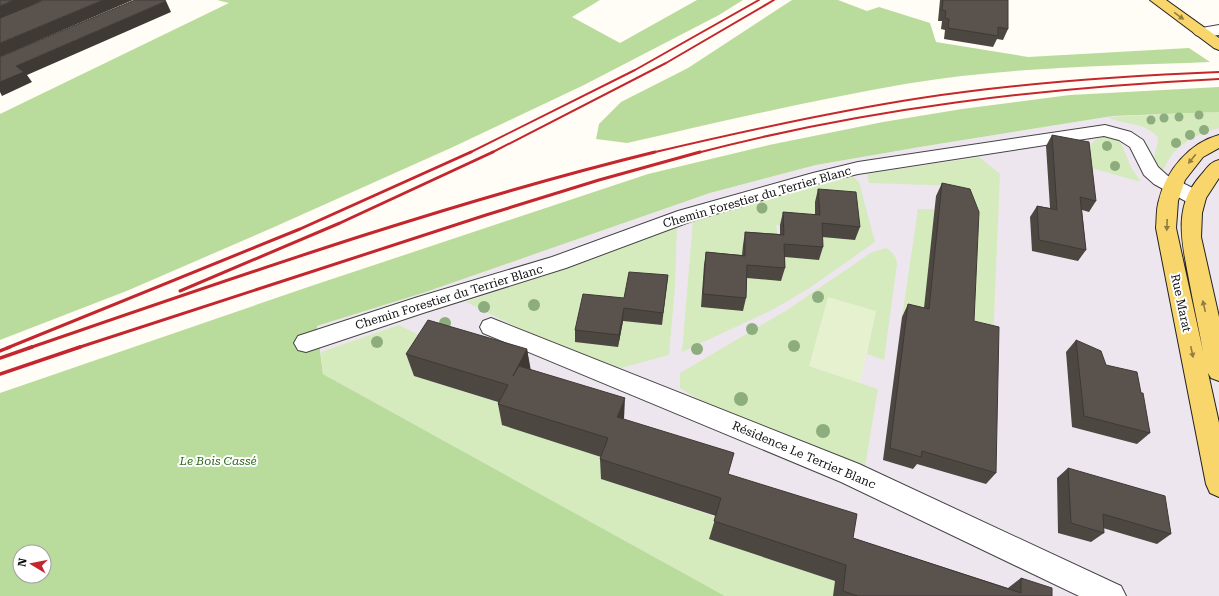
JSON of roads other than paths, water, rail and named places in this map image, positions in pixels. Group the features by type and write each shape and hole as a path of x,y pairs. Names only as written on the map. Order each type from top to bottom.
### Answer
{"main road":[{"path":"1157,0 1219,45"},
{"path":"1175,0 1218,31"},
{"name":"Rue Marat","path":"1219,141 1197,153 1176,178 1168,201 1166,228 1219,484"},
{"name":"Rue Marat","path":"1219,166 1205,182 1196,198 1192,213 1191,237 1219,371"}],"street":[{"path":"1201,32 1218,31"},
{"name":"Chemin Forestier du Terrier Blanc","path":"306,343 418,306 559,263 685,216 751,196 858,168 1105,130 1125,136 1137,144 1151,171 1161,180 1196,198"},
{"name":"Résidence Le Terrier Blanc","path":"491,327 850,473 1111,596"}],"railway":[{"path":"471,152 635,70 759,0"},
{"path":"492,152 666,63 774,0"},
{"path":"651,153 785,123 921,98 995,88 1070,81 1219,72"},
{"path":"697,153 761,137 826,124 956,102 1087,88 1219,79"},
{"path":"7,348 300,229 471,152"},
{"path":"180,291 340,223 492,152"},
{"path":"78,348 486,215 599,180 700,152"},
{"path":"29,348 262,268 418,218 576,172 651,153"},
{"path":"0,351 10,347"},
{"path":"0,358 32,347"},
{"path":"0,374 78,348"}],"park label":[{"name":"Le Bois Cassé","path":"218,461"}]}
